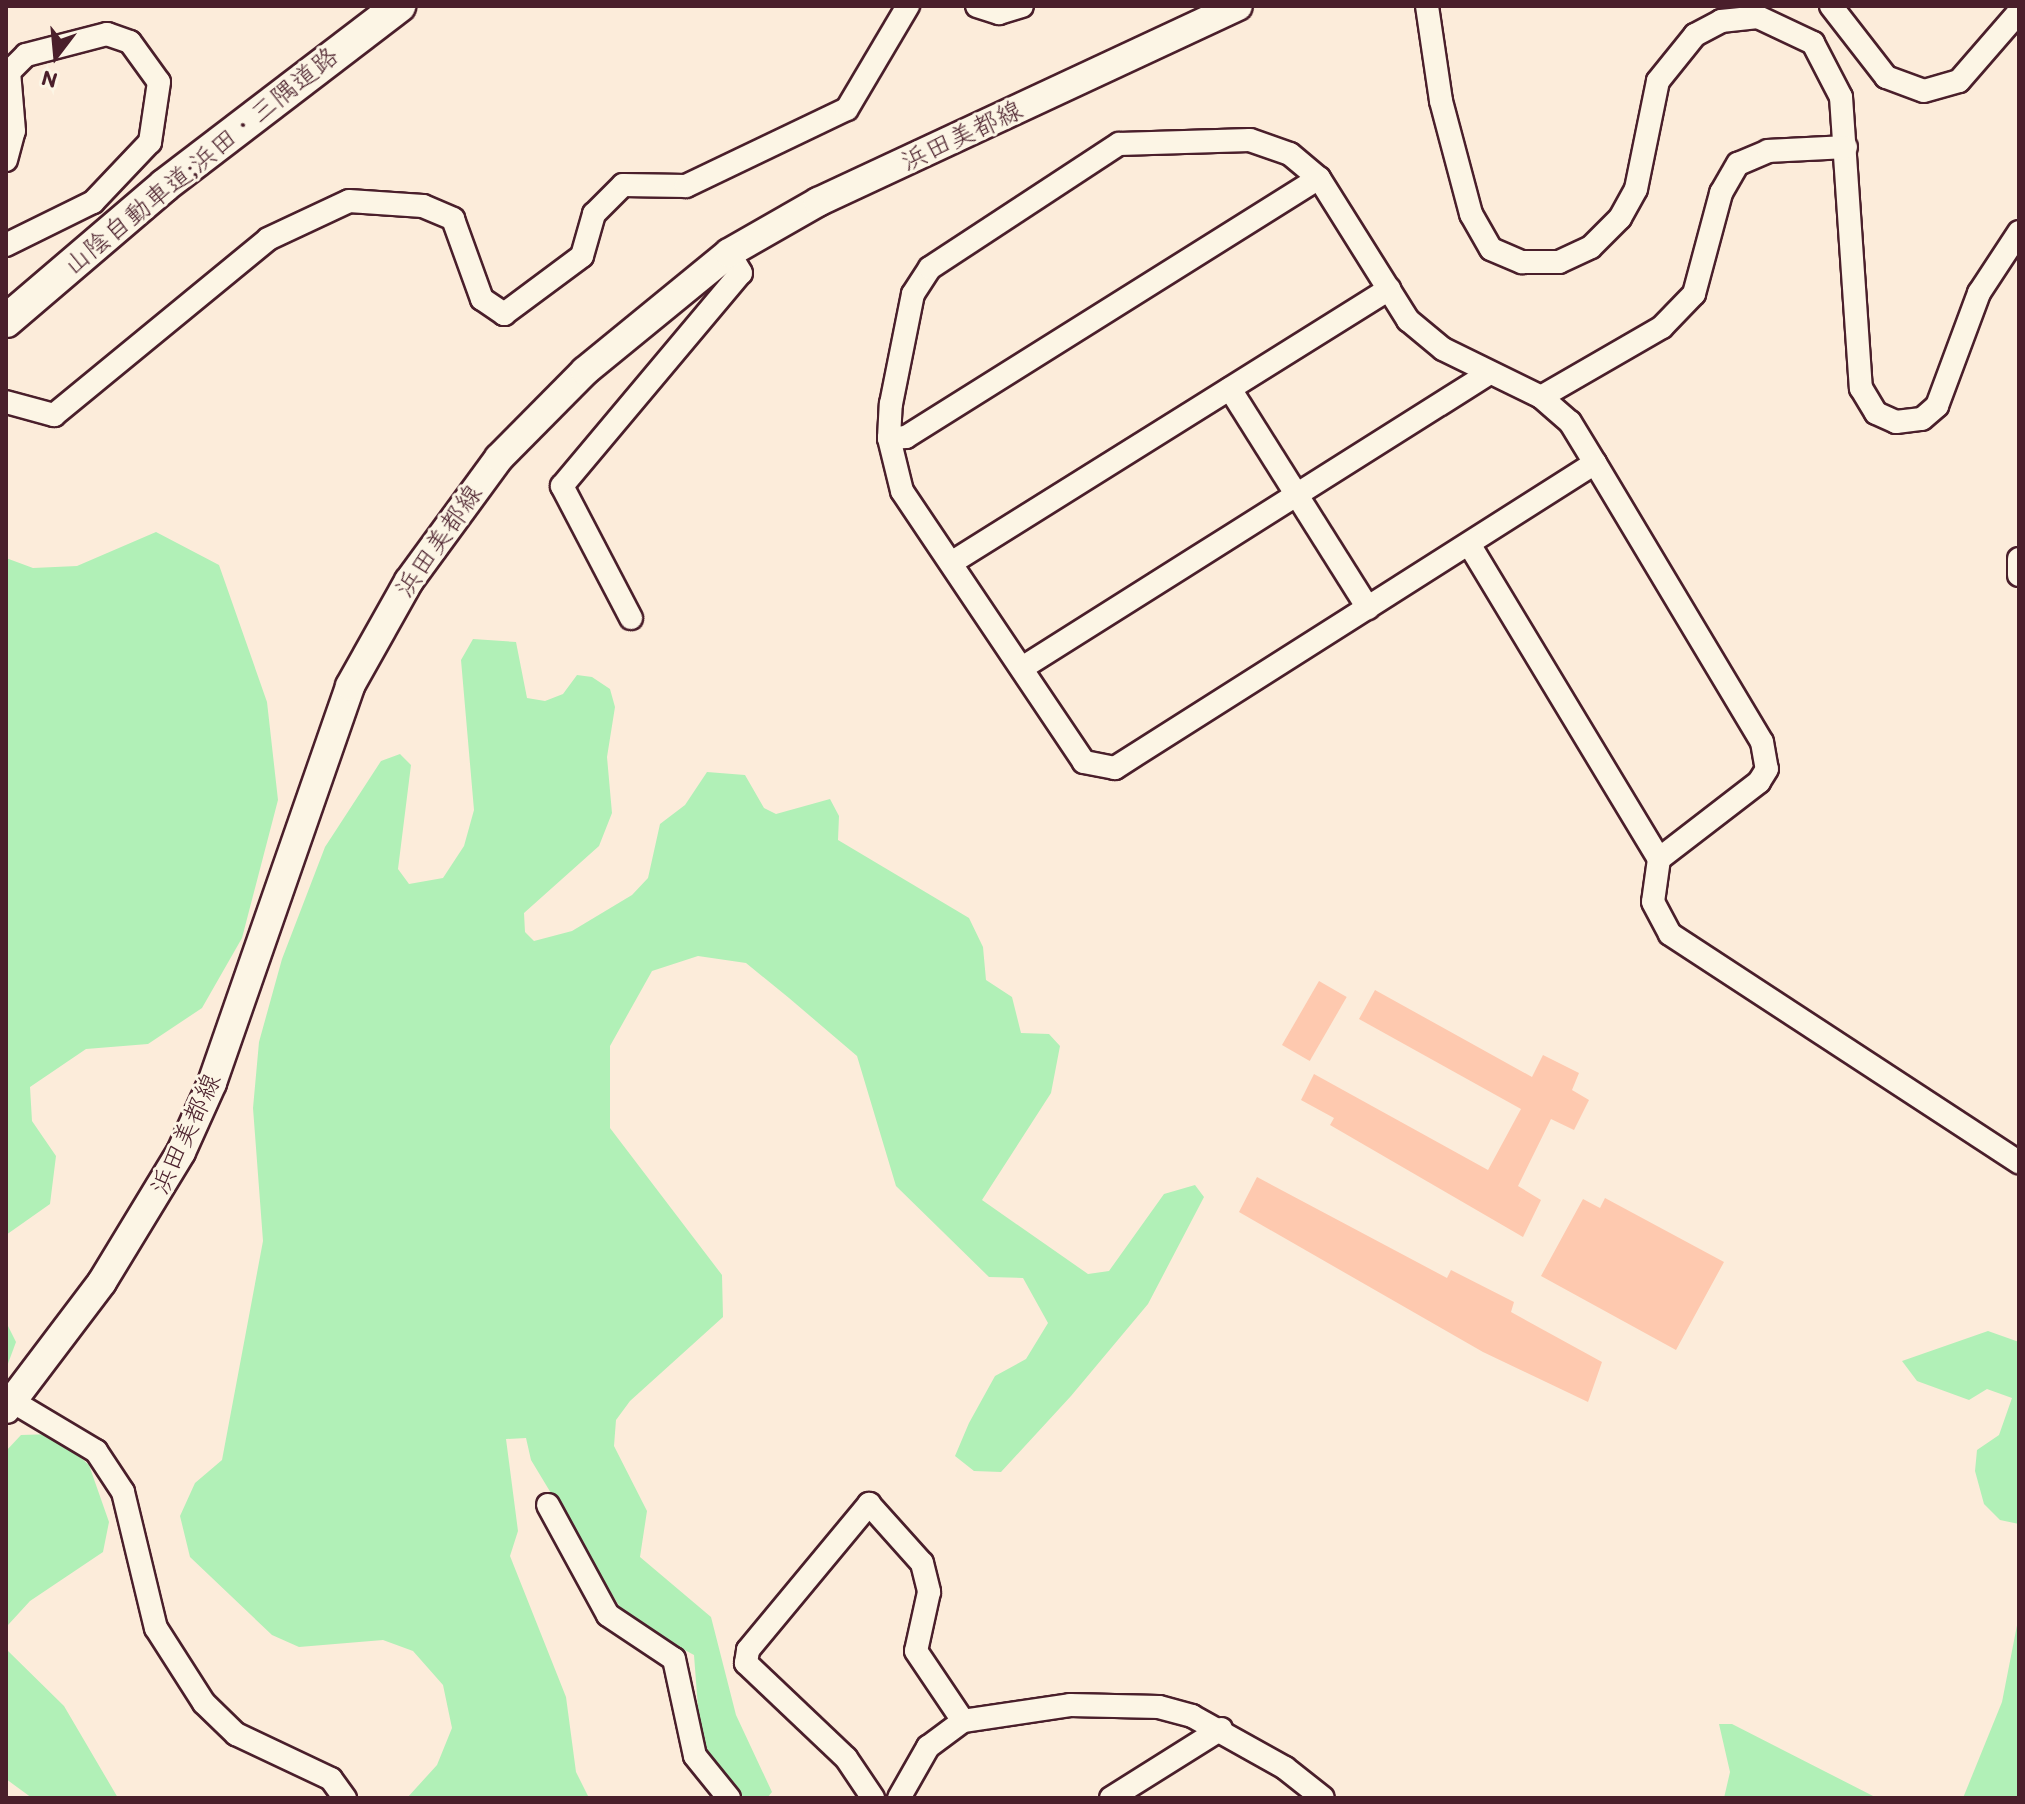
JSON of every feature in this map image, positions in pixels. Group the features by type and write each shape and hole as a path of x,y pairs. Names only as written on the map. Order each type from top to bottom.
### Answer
{"highway":[{"name":"山陰自動車道;浜田・三隅道路","path":"6,321 165,185 399,6"}],"main road":[{"name":"浜田美都線","path":"9,1405 102,1282 181,1152 217,1069 350,686 409,581 457,508 542,412 729,253 818,202 1238,6"}],"street":[{"path":"6,402 54,415 268,239 349,201 423,206 453,219 482,299 504,314 582,256 594,214 623,185 686,186 847,109 908,6"},
{"path":"977,6 999,13 1022,6"},
{"path":"1427,6 1441,101 1471,214 1491,249 1522,262 1570,257 1620,218 1636,189 1658,81 1695,35 1719,13 1768,19 1813,43 1836,78 1846,147 1855,339 1861,388 1876,413 1896,422 1922,419 1937,406 1979,293 2019,232"},
{"path":"1831,6 1886,77 1924,91 1959,81 2019,12"},
{"path":"6,160 14,131 9,72 26,55 86,36 115,36 130,42 159,82 150,142 93,202 6,245"},
{"path":"1595,463 1115,768 1084,762 902,491 889,438 906,316 930,268 1119,144 1250,140 1290,154 1319,178 1408,320 1488,374 1541,397 1570,422 1595,463 1767,753 1759,782 1659,859"},
{"path":"1541,397 1662,327 1694,294 1721,193 1738,164 1768,151 1846,147"},
{"path":"889,438 906,437 1319,178"},
{"path":"631,618 562,486 741,273 729,253"},
{"path":"951,563 1389,289"},
{"path":"1022,668 1299,499 1488,374"},
{"path":"1230,389 1368,608"},
{"path":"1469,544 1659,859 1653,902 1678,942 2019,1162"},
{"path":"2019,559 2019,575"},
{"path":"9,1405 96,1451 123,1492 156,1628 204,1703 236,1734 331,1779 345,1798"},
{"path":"873,1798 846,1758 746,1663 748,1650 869,1504 922,1563 929,1592 916,1651 963,1721"},
{"path":"548,1505 608,1615 674,1659 695,1756 729,1798"},
{"path":"899,1798 928,1747 963,1721 1070,1705 1159,1707 1221,1729 1323,1798"},
{"path":"1111,1798 1221,1729"}],"green space":[{"path":"156,532 219,565 267,702 278,800 242,938 202,1008 148,1044 86,1049 30,1087 32,1121 56,1156 50,1204 6,1235 6,558 33,568 77,566"},
{"path":"473,639 516,642 527,698 545,701 563,694 577,675 592,677 610,689 615,707 607,757 612,813 599,846 524,913 525,932 534,941 572,931 632,895 648,878 660,824 685,805 707,772 745,775 764,808 776,814 830,799 839,816 838,840 969,918 983,947 986,980 1012,997 1021,1033 1049,1034 1060,1046 1051,1093 982,1200 1088,1274 1109,1271 1164,1194 1195,1185 1204,1197 1148,1304 1071,1396 1001,1472 974,1471 955,1456 969,1423 995,1376 1026,1359 1048,1323 1023,1278 989,1277 896,1186 857,1056 789,998 746,963 698,956 652,971 610,1046 610,1128 722,1275 723,1317 630,1401 616,1420 614,1446 647,1511 640,1557 711,1617 736,1715 772,1792 767,1798 734,1798 701,1748 694,1655 627,1619 531,1460 526,1438 506,1439 518,1531 510,1556 566,1697 576,1772 589,1798 407,1798 437,1765 452,1728 443,1685 413,1651 383,1640 299,1647 272,1635 190,1557 180,1516 195,1483 222,1460 263,1241 253,1108 259,1042 282,959 325,847 381,761 400,754 411,765 398,869 409,884 443,878 464,846 474,810 461,660"},
{"path":"6,1322 16,1342 6,1369"},
{"path":"1988,1331 2019,1342 2019,1524 2000,1520 1984,1504 1975,1471 1977,1450 1999,1435 2012,1398 1987,1389 1969,1400 1917,1381 1902,1361"},
{"path":"54,1434 89,1465 109,1522 103,1552 30,1601 8,1625 6,1649 6,1451 21,1435"},
{"path":"2019,1615 2019,1798 1963,1798 2002,1702"},
{"path":"6,1649 64,1706 118,1798 32,1798 6,1779"},
{"path":"1719,1724 1732,1724 1877,1798 1724,1798 1730,1772"}],"building":[{"path":"1319,981 1347,997 1310,1061 1282,1045"},
{"path":"1375,990 1532,1077 1543,1055 1579,1073 1572,1090 1589,1100 1574,1130 1551,1119 1518,1186 1541,1200 1523,1237 1330,1125 1334,1118 1301,1100 1314,1074 1488,1170 1521,1109 1359,1019"},
{"path":"1257,1177 1447,1278 1451,1270 1514,1302 1511,1312 1602,1362 1588,1402 1483,1352 1239,1212"},
{"path":"1605,1198 1724,1262 1676,1350 1541,1276 1583,1199 1600,1208"}]}
